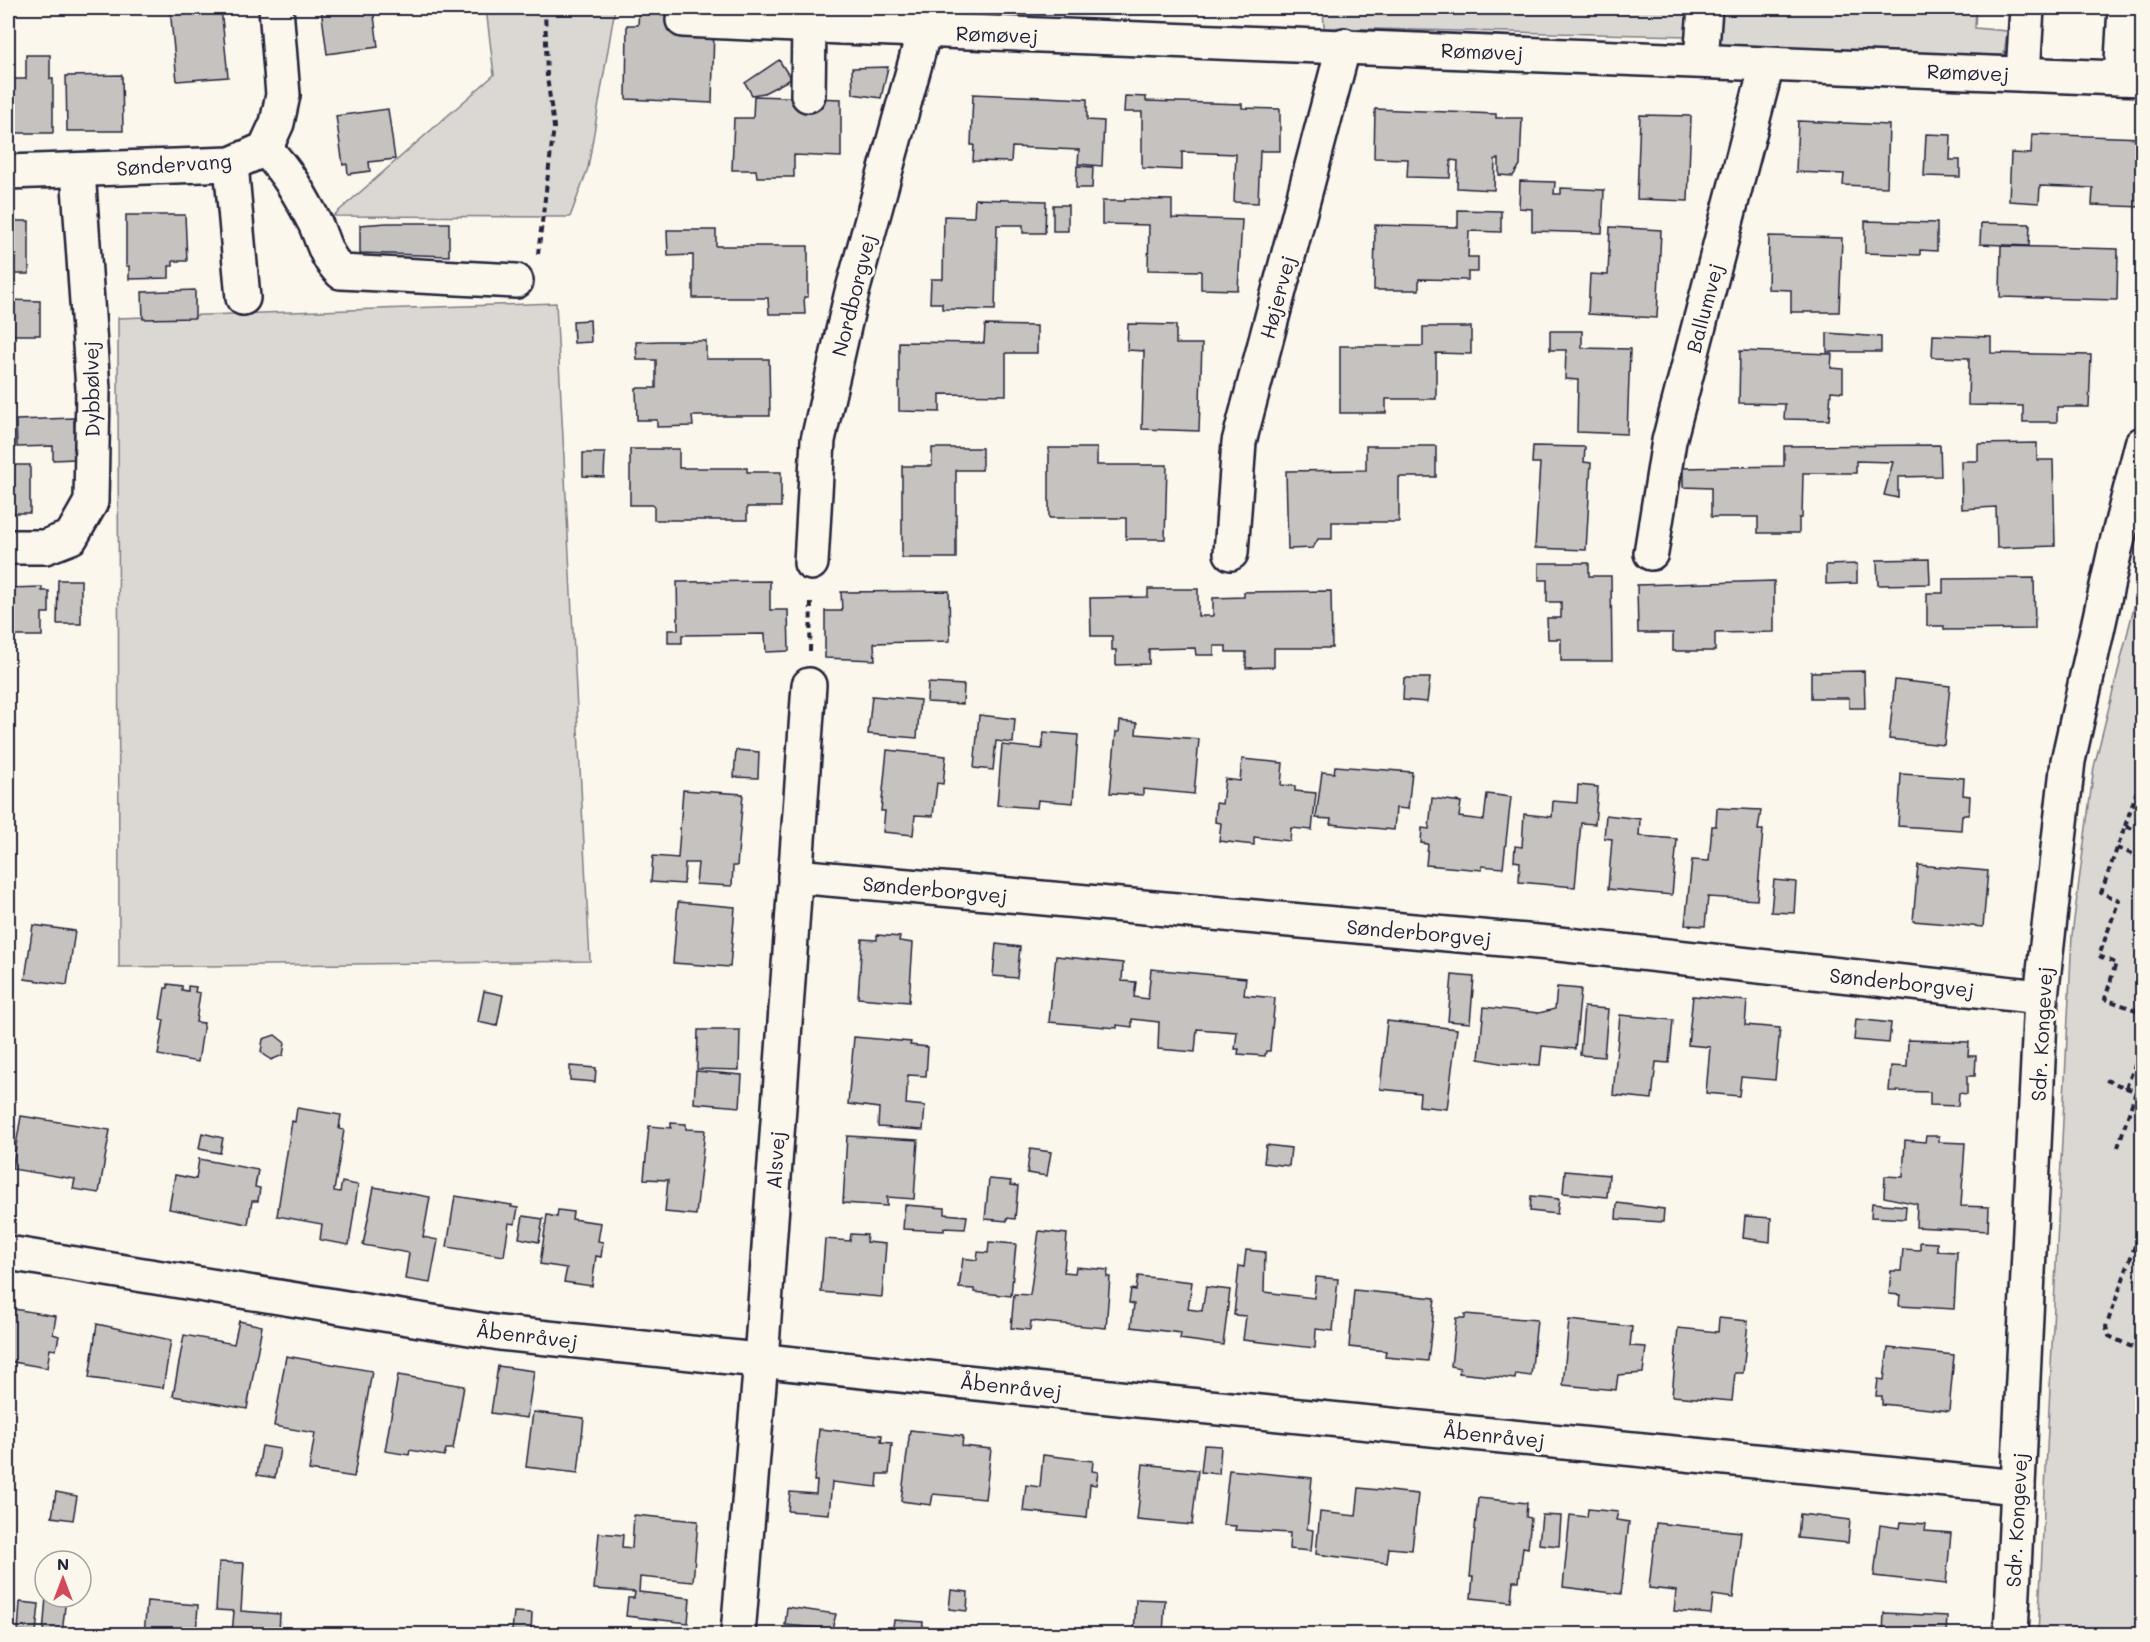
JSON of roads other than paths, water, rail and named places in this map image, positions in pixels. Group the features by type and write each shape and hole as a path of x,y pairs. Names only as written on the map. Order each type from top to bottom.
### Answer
{"street":[{"path":"276,8 283,96 277,123 265,149 285,170 316,225 329,259 341,272 516,281"},
{"path":"1701,60 1705,8"},
{"path":"2024,74 2027,8"},
{"path":"2125,8 2132,78"},
{"name":"Rømøvej","path":"683,20 809,26 842,17 924,31 1344,45 1701,60 1767,65 2132,78"},
{"path":"808,95 809,26"},
{"name":"Nordborgvej","path":"811,563 818,441 851,296 924,31"},
{"name":"Højervej","path":"1231,553 1239,442 1344,45"},
{"name":"Ballumvej","path":"1651,553 1669,441 1767,65"},
{"name":"Søndervang","path":"8,172 231,164 265,149"},
{"path":"231,164 243,298"},
{"name":"Dybbølvej","path":"8,547 45,547 71,537 91,502 93,389 78,171"},
{"name":"Sdr. Kongevej","path":"2011,1635 2041,997 2068,761 2115,550 2142,444"},
{"name":"Alsvej","path":"738,1635 761,1360 810,670"},
{"name":"Sønderborgvej","path":"795,876 1549,943 2041,997"},
{"name":"Åbenråvej","path":"8,1253 500,1333 1162,1402 2018,1486"}]}
